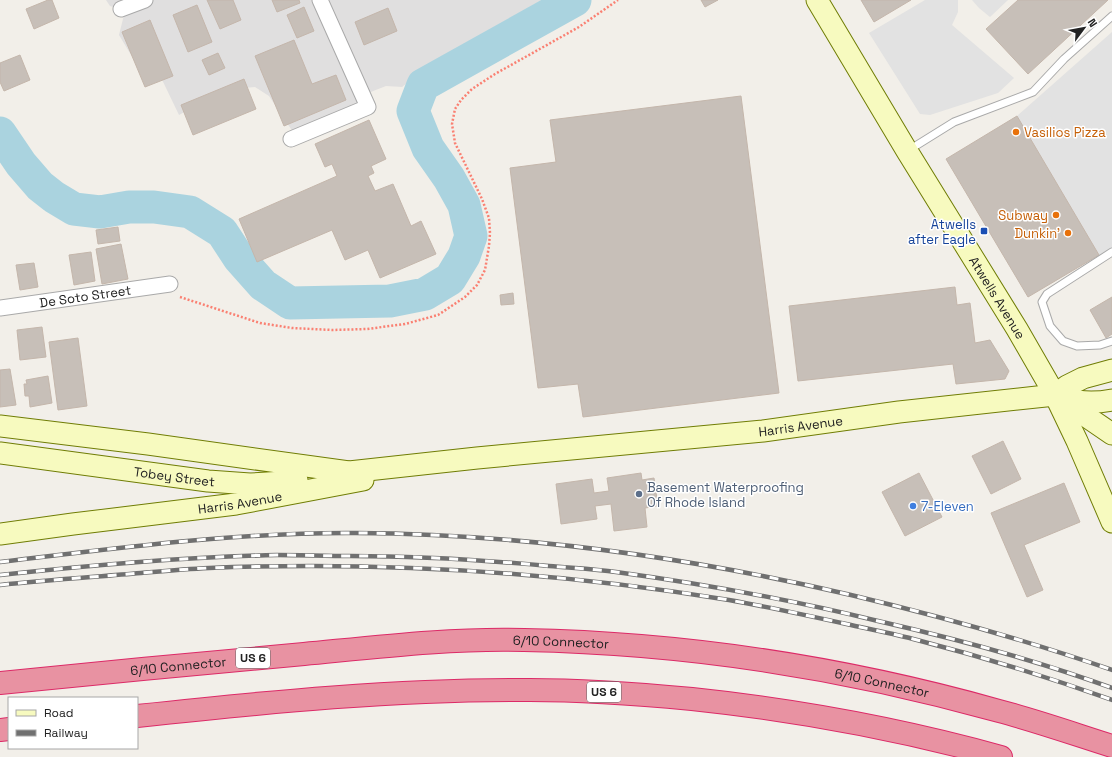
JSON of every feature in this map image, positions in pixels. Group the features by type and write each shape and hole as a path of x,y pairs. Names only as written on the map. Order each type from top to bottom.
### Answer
{"highway":[{"name":"6/10 Connector","path":"0,683 456,640 590,642 656,647 724,655 866,679 925,692 998,711 1112,746"},
{"name":"US 6","path":"138,716 283,701 400,693 466,690 598,692 663,696 794,712 913,735 1001,757"}],"main road":[{"name":"Atwells Avenue","path":"818,0 907,151 1017,329 1055,395 1112,522"},
{"path":"1055,395 1067,386 1083,378 1112,370"},
{"path":"1055,395 1082,402 1112,400"},
{"path":"1055,395 1112,434"},
{"name":"Harris Avenue","path":"0,426 148,444 349,472 477,458 763,431 906,411 1055,395"},
{"name":"Tobey Street","path":"0,453 208,481 250,484 284,482 349,472"},
{"name":"Harris Avenue","path":"0,534 236,504 477,458"}],"street":[{"path":"122,9 145,0"},
{"path":"291,139 368,108 320,0"},
{"name":"De Soto Street","path":"0,308 170,284"}],"lane":[{"path":"907,151 954,122 1034,92 1064,59 1112,16"},
{"path":"1112,252 1047,294 1042,302 1050,326 1063,341 1076,346 1100,345 1112,341"}],"path":[{"path":"170,284 180,297 260,323 292,328 332,330 367,329 406,324 438,315 465,298 477,285 485,270 489,246 489,218 482,199 454,143 452,124 455,109 461,100 472,89 495,74 579,27 618,0"}],"shaded area":[{"path":"106,0 542,0 439,58 402,87 386,86 363,95 357,106 295,135 269,96 255,87 233,89 206,100 179,115 154,63 137,65 119,35 125,11 110,6"},
{"path":"925,0 958,0 958,12 952,25 1014,78 998,93 930,115 920,114 869,33"},
{"path":"972,0 1008,0 990,17"},
{"path":"1112,32 1112,254 1099,255 1017,116"}],"building":[{"path":"48,0 52,0 59,18 34,29 26,9"},
{"path":"207,0 233,0 241,20 220,29"},
{"path":"272,0 299,0 300,3 277,12"},
{"path":"701,0 718,0 705,7"},
{"path":"861,0 911,0 874,22"},
{"path":"1018,0 1108,0 1028,74 986,29"},
{"path":"197,5 212,42 188,52 173,15"},
{"path":"304,7 314,31 297,38 287,15"},
{"path":"388,8 397,31 364,45 355,22"},
{"path":"150,20 173,76 145,87 122,32"},
{"path":"294,40 312,84 336,75 346,100 284,126 255,56"},
{"path":"218,53 225,68 209,75 202,60"},
{"path":"20,55 30,80 4,91 0,82 0,63"},
{"path":"244,79 256,109 193,135 181,105"},
{"path":"741,96 779,393 583,417 578,384 538,388 510,168 556,162 550,120"},
{"path":"1017,116 1099,255 1028,297 946,159"},
{"path":"369,120 386,159 371,166 374,173 368,176 375,191 393,184 411,226 421,221 436,254 380,278 368,250 345,260 332,230 257,262 239,219 337,176 332,164 325,167 315,144"},
{"path":"118,227 120,241 98,244 96,230"},
{"path":"121,244 128,279 102,284 96,249"},
{"path":"91,252 95,281 74,285 69,255"},
{"path":"34,263 38,287 20,290 16,265"},
{"path":"955,287 957,305 970,303 975,343 990,340 1009,371 1005,379 956,384 953,364 798,381 789,306"},
{"path":"513,293 514,304 501,305 500,295"},
{"path":"1112,297 1112,334 1106,338 1090,310"},
{"path":"42,327 46,357 20,360 17,330"},
{"path":"78,338 87,406 58,410 49,342"},
{"path":"10,369 16,405 0,407 0,370"},
{"path":"48,376 52,403 30,407 29,396 25,396 24,384 27,384 26,380"},
{"name":"7-Eleven","path":"1003,441 1021,479 991,494 972,456"},
{"path":"641,473 642,480 654,478 658,506 645,508 647,527 614,531 611,504 595,506 597,519 561,524 556,484 592,479 594,493 609,491 607,478"},
{"path":"919,473 942,517 905,536 882,492"},
{"path":"1064,483 1080,522 1024,545 1043,590 1027,597 991,513"}],"waterway":[{"path":"0,133 21,164 40,186 54,197 74,209 100,212 129,207 154,207 190,212 222,232 239,258 263,285 290,303 390,301 425,294 450,279 464,256 471,236 464,205 449,178 428,148 413,111 423,85 575,0"}],"railway":[{"path":"0,562 178,542 311,533 419,534 543,543 667,559 790,581 917,611 982,629 1112,670"},
{"path":"0,575 138,562 277,555 425,558 599,570 715,587 846,613 996,651 1054,668 1112,688"},
{"path":"0,585 183,569 274,566 339,566 470,571 600,582 729,600 900,636 966,653 1064,683 1112,700"}],"place":[{"name":"Vasilios Pizza","path":"1016,132"},
{"name":"Subway","path":"1056,215"},
{"name":"Atwells after Eagle","path":"984,231"},
{"name":"Dunkin'","path":"1068,233"},
{"name":"Basement Waterproofing Of Rhode Island","path":"639,494"},
{"name":"7-Eleven","path":"913,506"}]}
